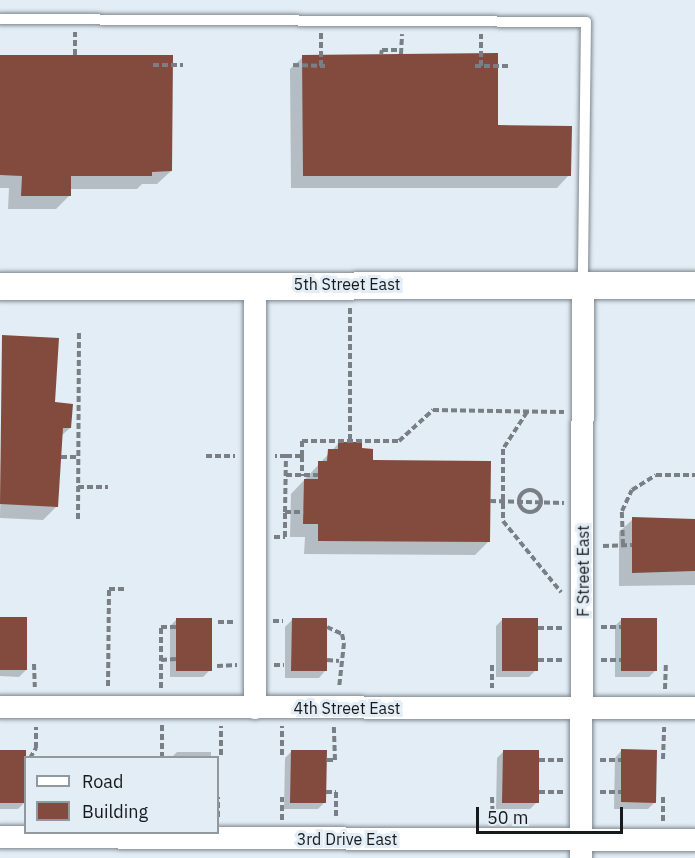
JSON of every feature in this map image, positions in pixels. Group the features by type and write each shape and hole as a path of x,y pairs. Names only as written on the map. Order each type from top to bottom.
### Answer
{"street":[{"path":"255,284 255,708"},
{"name":"F Street East","path":"581,849 583,284"},
{"name":"5th Street East","path":"0,286 695,285"},
{"name":"4th Street East","path":"0,707 695,708"},
{"name":"3rd Drive East","path":"0,837 335,839 581,849 695,840"}],"lane":[{"path":"0,19 586,22 583,284"}],"path":[{"path":"75,20 75,55"},
{"path":"293,65 323,66 321,21"},
{"path":"481,21 481,66"},
{"path":"381,54 382,50 401,50"},
{"path":"153,65 183,65"},
{"path":"475,66 508,66"},
{"path":"350,284 350,441"},
{"path":"78,519 79,331"},
{"path":"302,476 302,441 399,441 433,410 565,412"},
{"path":"528,411 503,449 503,521 561,592 583,592"},
{"path":"72,418 79,418"},
{"path":"206,456 255,456"},
{"path":"286,456 302,456"},
{"path":"61,457 78,457"},
{"path":"623,545 622,511 632,490 656,475 695,475"},
{"path":"286,476 318,476"},
{"path":"78,487 108,487"},
{"path":"532,487 537,492 539,502 534,515 527,515 521,502 524,489 532,487"},
{"path":"490,501 564,503"},
{"path":"285,512 303,512"},
{"path":"583,546 632,545"},
{"path":"107,707 109,589 125,589"},
{"path":"162,756 161,627 176,627"},
{"path":"327,627 342,634 344,643 339,660 335,760 327,760"},
{"path":"161,660 176,659"},
{"path":"327,660 339,660"},
{"path":"31,756 36,748 35,707"},
{"path":"220,755 221,708"},
{"path":"282,755 283,708"},
{"path":"663,759 664,708"},
{"path":"326,792 336,792 335,839"}],"building":[{"path":"498,53 498,125 572,126 571,176 303,176 302,55"},
{"path":"0,55 173,55 172,171 152,172 152,176 71,176 71,196 21,196 22,176 0,175"},
{"path":"2,335 59,338 55,402 73,404 71,428 63,428 58,507 0,504"},
{"path":"338,442 362,442 362,448 373,449 373,460 491,461 490,542 318,541 318,524 303,524 304,479 318,479 318,461 327,461 328,449 338,449"},
{"path":"632,517 695,519 695,571 632,573"},
{"path":"0,617 27,617 27,670 0,670"},
{"path":"176,618 212,618 212,671 176,671"},
{"path":"292,618 327,618 327,671 291,671"},
{"path":"502,618 538,618 538,671 502,671"},
{"path":"621,618 657,618 657,671 621,671"},
{"path":"621,749 657,750 656,803 621,802"},
{"path":"0,750 26,750 24,803 0,803"},
{"path":"291,750 327,750 326,803 290,803"},
{"path":"503,750 539,750 539,803 502,803"}]}
